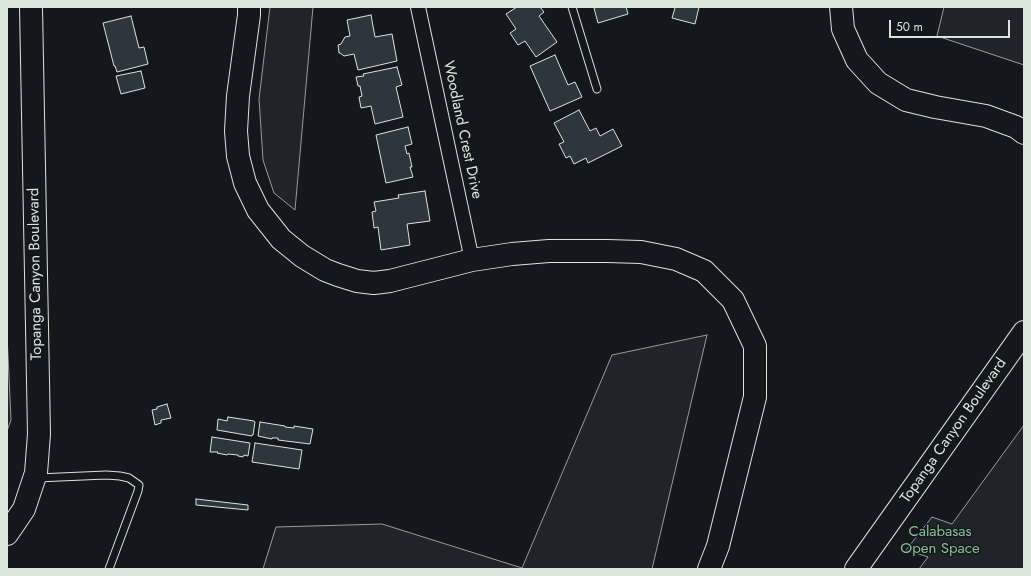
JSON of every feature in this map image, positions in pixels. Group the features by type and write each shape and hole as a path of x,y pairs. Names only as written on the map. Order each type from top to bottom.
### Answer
{"main road":[{"name":"Topanga Canyon Boulevard","path":"7,534 24,509 36,473 39,434 31,7"},
{"path":"249,7 250,15 238,96 236,130 238,156 245,182 258,210 281,238 302,256 325,270 357,281 374,283 390,281 472,260 512,254 549,251 641,252 676,259 704,270 733,300 755,346 755,397 718,546 709,569"},
{"path":"841,7 844,29 857,60 878,83 906,100 986,116 1016,127 1024,133"},
{"name":"Topanga Canyon Boulevard","path":"856,569 1024,332"}],"street":[{"name":"Woodland Crest Drive","path":"418,7 472,260"}],"lane":[{"path":"572,7 597,89"},
{"path":"34,479 106,475 129,478 139,485 109,569"}],"green space":[{"path":"270,7 313,7 295,210 274,193 263,160 259,99"},
{"path":"944,7 1024,7 1024,65 937,36"},
{"path":"7,334 11,420 7,431"},
{"path":"707,335 652,569 263,569 276,527 382,524 522,568 612,355"},
{"name":"Calabasas Open Space","path":"1024,425 1024,569 919,569 928,557 906,550 932,517 952,524"}],"building":[{"path":"517,7 540,7 544,12 539,16 557,42 536,57 525,41 518,45 510,33 516,29 506,14"},
{"path":"626,7 628,14 598,23 594,8"},
{"path":"674,7 699,7 695,24 672,18"},
{"path":"371,15 375,37 392,34 397,61 358,70 354,54 344,56 339,53 338,45 341,44 345,37 350,36 347,20"},
{"path":"131,16 139,48 144,47 148,64 117,72 114,66 103,23"},
{"path":"555,55 568,85 575,82 582,97 550,111 530,66"},
{"path":"397,67 402,85 396,87 403,117 375,124 371,106 361,108 359,97 362,96 356,77 364,76 363,74"},
{"path":"141,71 145,88 121,94 116,76"},
{"path":"579,110 590,131 596,128 600,136 613,129 622,146 588,163 586,158 574,164 570,156 566,158 559,144 564,142 554,123"},
{"path":"408,127 412,144 405,146 407,154 409,153 412,167 410,167 413,177 386,183 376,135"},
{"path":"425,191 430,221 407,224 410,245 381,250 378,227 374,228 372,212 376,211 374,202 399,198 398,195"},
{"path":"167,404 171,418 161,420 161,423 155,425 152,410"},
{"path":"228,417 254,421 253,435 217,430 218,419 227,421"},
{"path":"260,422 285,427 294,428 294,426 313,429 310,444 258,436"},
{"path":"212,437 250,443 248,456 244,455 243,457 238,455 210,452"},
{"path":"255,443 302,450 299,469 252,462"},
{"path":"196,499 248,505 248,510 196,505"}]}
